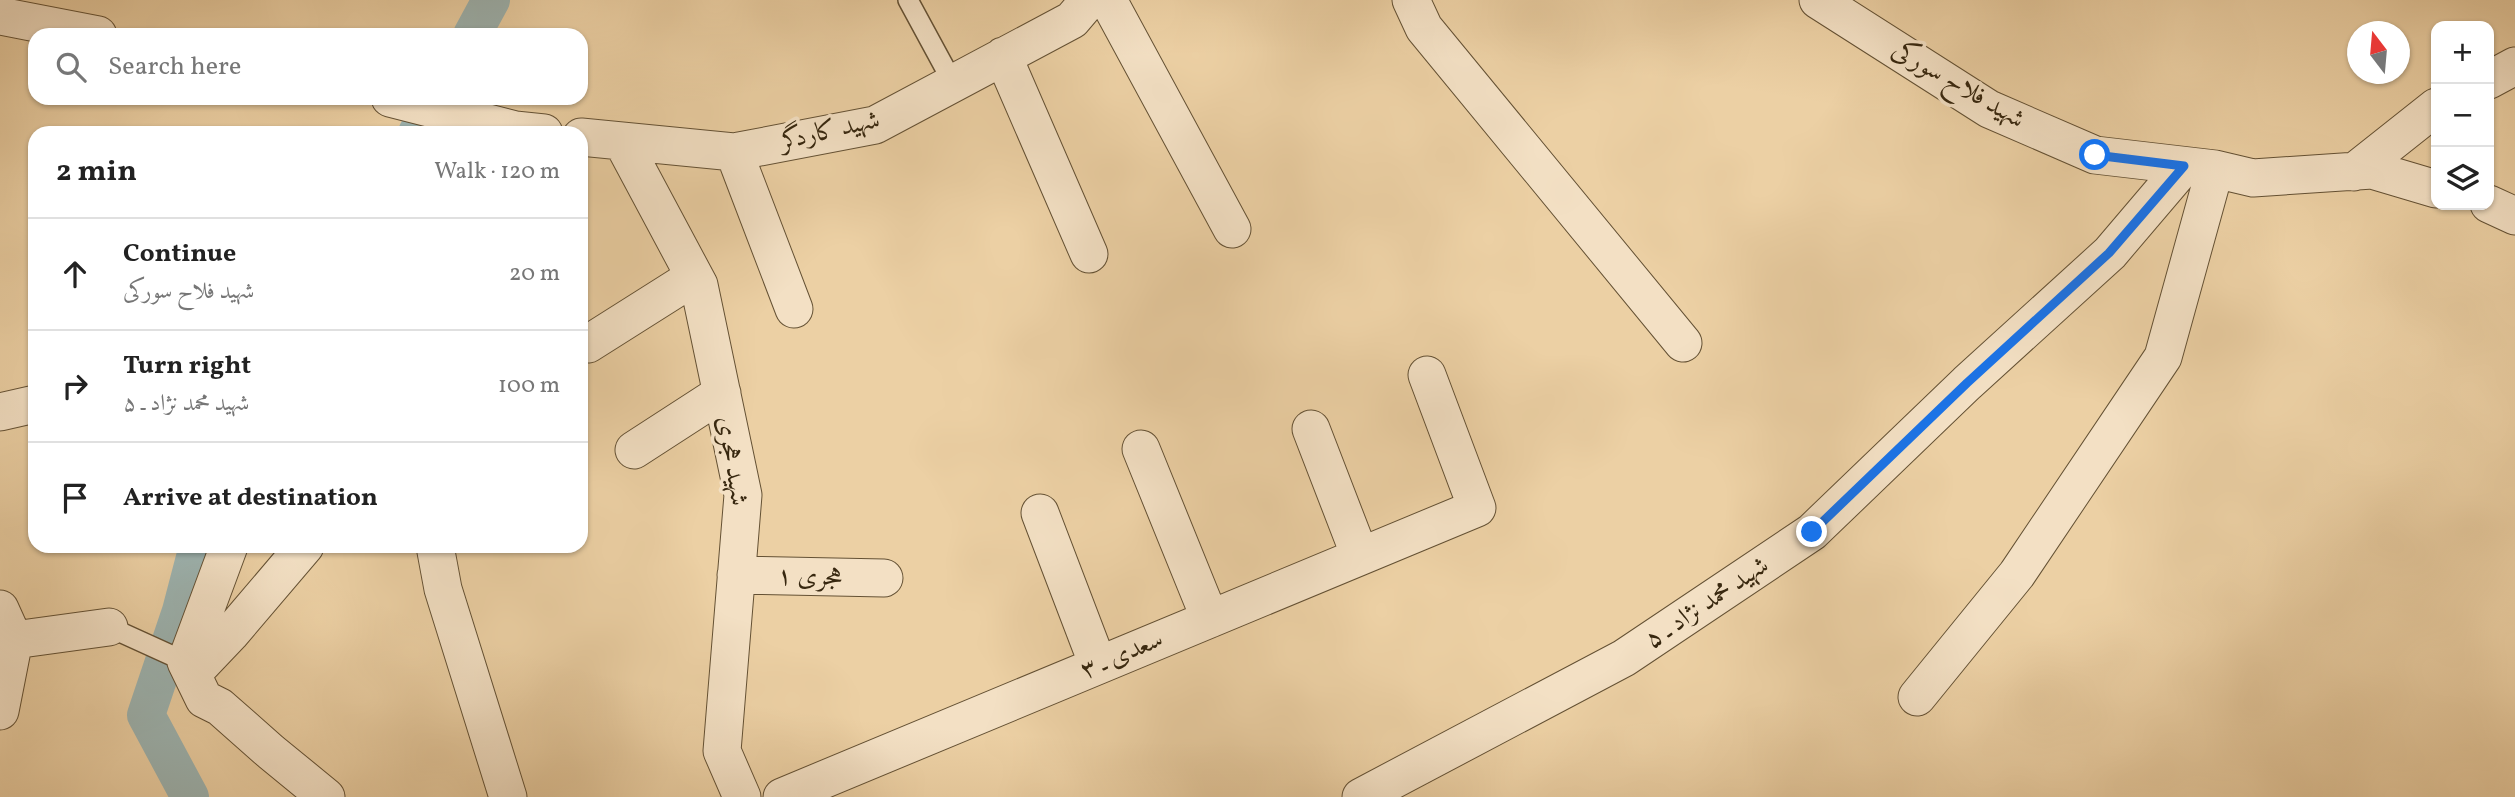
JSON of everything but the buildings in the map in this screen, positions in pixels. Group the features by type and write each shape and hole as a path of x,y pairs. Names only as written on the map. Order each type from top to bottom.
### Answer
{"street":[{"name":"شهید کاردگر","path":"588,138 734,152 875,125 1072,20 1089,0"},
{"path":"1108,0 1232,229"},
{"path":"1411,0 1424,28 1683,343"},
{"name":"شهید فلاح سورکی","path":"1818,0 1989,109 2095,155 2200,167 2253,178 2372,170 2431,188"},
{"path":"0,16 62,28"},
{"path":"1003,56 1089,254"},
{"path":"2494,77 2515,66"},
{"path":"414,105 488,126"},
{"path":"2354,172 2431,111"},
{"name":"شهید هجری","path":"622,141 699,285 743,495 722,751 742,797"},
{"path":"734,152 794,309"},
{"path":"1917,697 2017,573 2163,357 2200,167"},
{"name":"شهید محمد نژاد ـ ۵","path":"1361,797 1624,658 1812,532 1967,383 2200,167"},
{"path":"2494,206 2515,216"},
{"path":"588,344 694,276"},
{"name":"سعدی ـ ۳","path":"782,797 1477,508 1427,375"},
{"path":"634,450 722,393"},
{"path":"0,412 28,406"},
{"path":"1311,429 1360,556"},
{"path":"1141,449 1210,618"},
{"path":"1040,513 1098,665"},
{"path":"227,553 189,668 204,699 220,707 326,797"},
{"path":"189,668 231,633 299,553"},
{"path":"436,553 443,589 508,797"},
{"name":"هجری ۱","path":"737,575 884,578"},
{"path":"0,711 7,625 108,627"}],"lane":[{"path":"908,0 953,83"},
{"path":"108,627 189,668"}],"waterway":[{"path":"476,28 491,0"},
{"path":"421,126 433,105"},
{"path":"190,797 146,715 181,611 196,553"}],"route":[{"path":"1812,532 1967,383 2109,253 2184,166 2095,155"}]}
